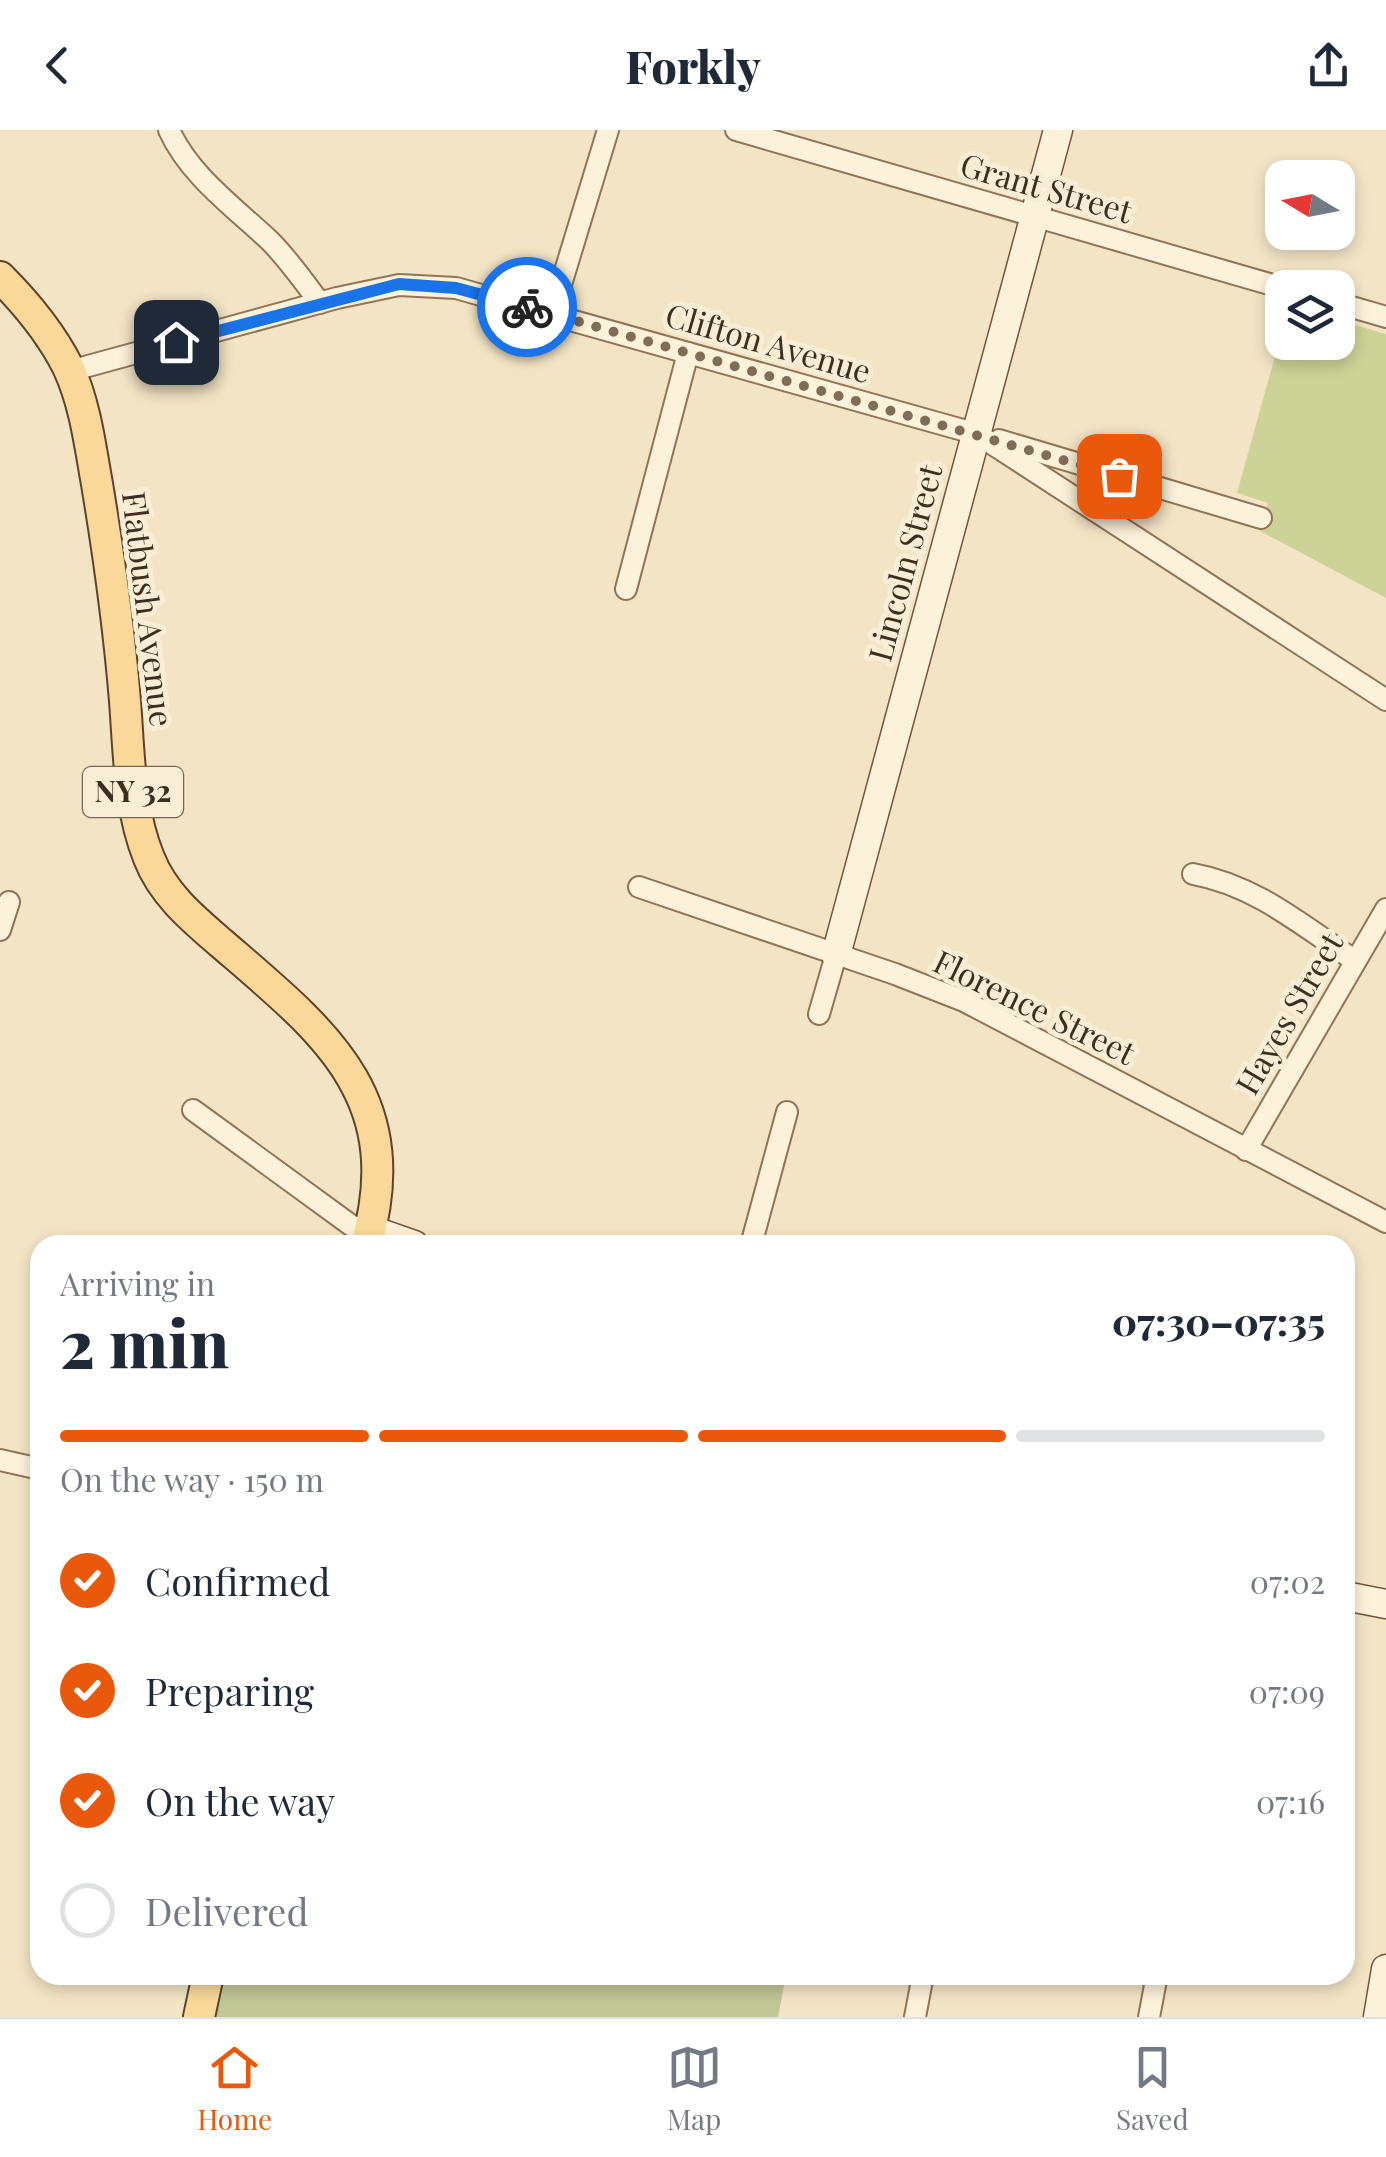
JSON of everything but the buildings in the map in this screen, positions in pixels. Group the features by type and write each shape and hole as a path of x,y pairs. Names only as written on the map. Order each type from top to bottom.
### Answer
{"main road":[{"name":"Flatbush Avenue","path":"0,277 42,324 70,370 86,422 104,526 132,783 142,838 160,880 174,899 316,1028 352,1076 370,1116 378,1155 378,1181 369,1235"},
{"path":"200,2017 206,1985"}],"street":[{"path":"169,130 200,176 274,246 320,303"},
{"path":"552,314 608,130"},
{"name":"Grant Street","path":"736,130 1265,283"},
{"name":"Lincoln Street","path":"818,1014 1058,130"},
{"name":"Clifton Avenue","path":"70,370 399,284 433,284 977,434 1386,700"},
{"path":"1355,308 1386,317"},
{"path":"626,590 688,353"},
{"path":"977,434 1260,518"},
{"path":"1193,874 1222,880 1250,892 1354,960"},
{"name":"Florence Street","path":"639,887 964,1001 1386,1222"},
{"path":"0,930 9,902"},
{"name":"Hayes Street","path":"1246,1150 1386,909"},
{"path":"193,1110 364,1235"},
{"path":"753,1235 787,1112"},
{"path":"0,1460 30,1467"},
{"path":"1355,1598 1386,1604"},
{"path":"1378,2017 1386,1969"},
{"path":"915,2017 921,1985"},
{"path":"1149,2017 1155,1985"}],"green space":[{"path":"1355,325 1386,334 1386,598 1260,531 1268,503 1237,493 1274,360 1355,360"},
{"path":"221,1985 784,1985 778,2017 213,2017"}],"way so far":[{"path":"527,307 1119,476"}],"route":[{"path":"176,342 399,284 456,288 527,307"}]}
